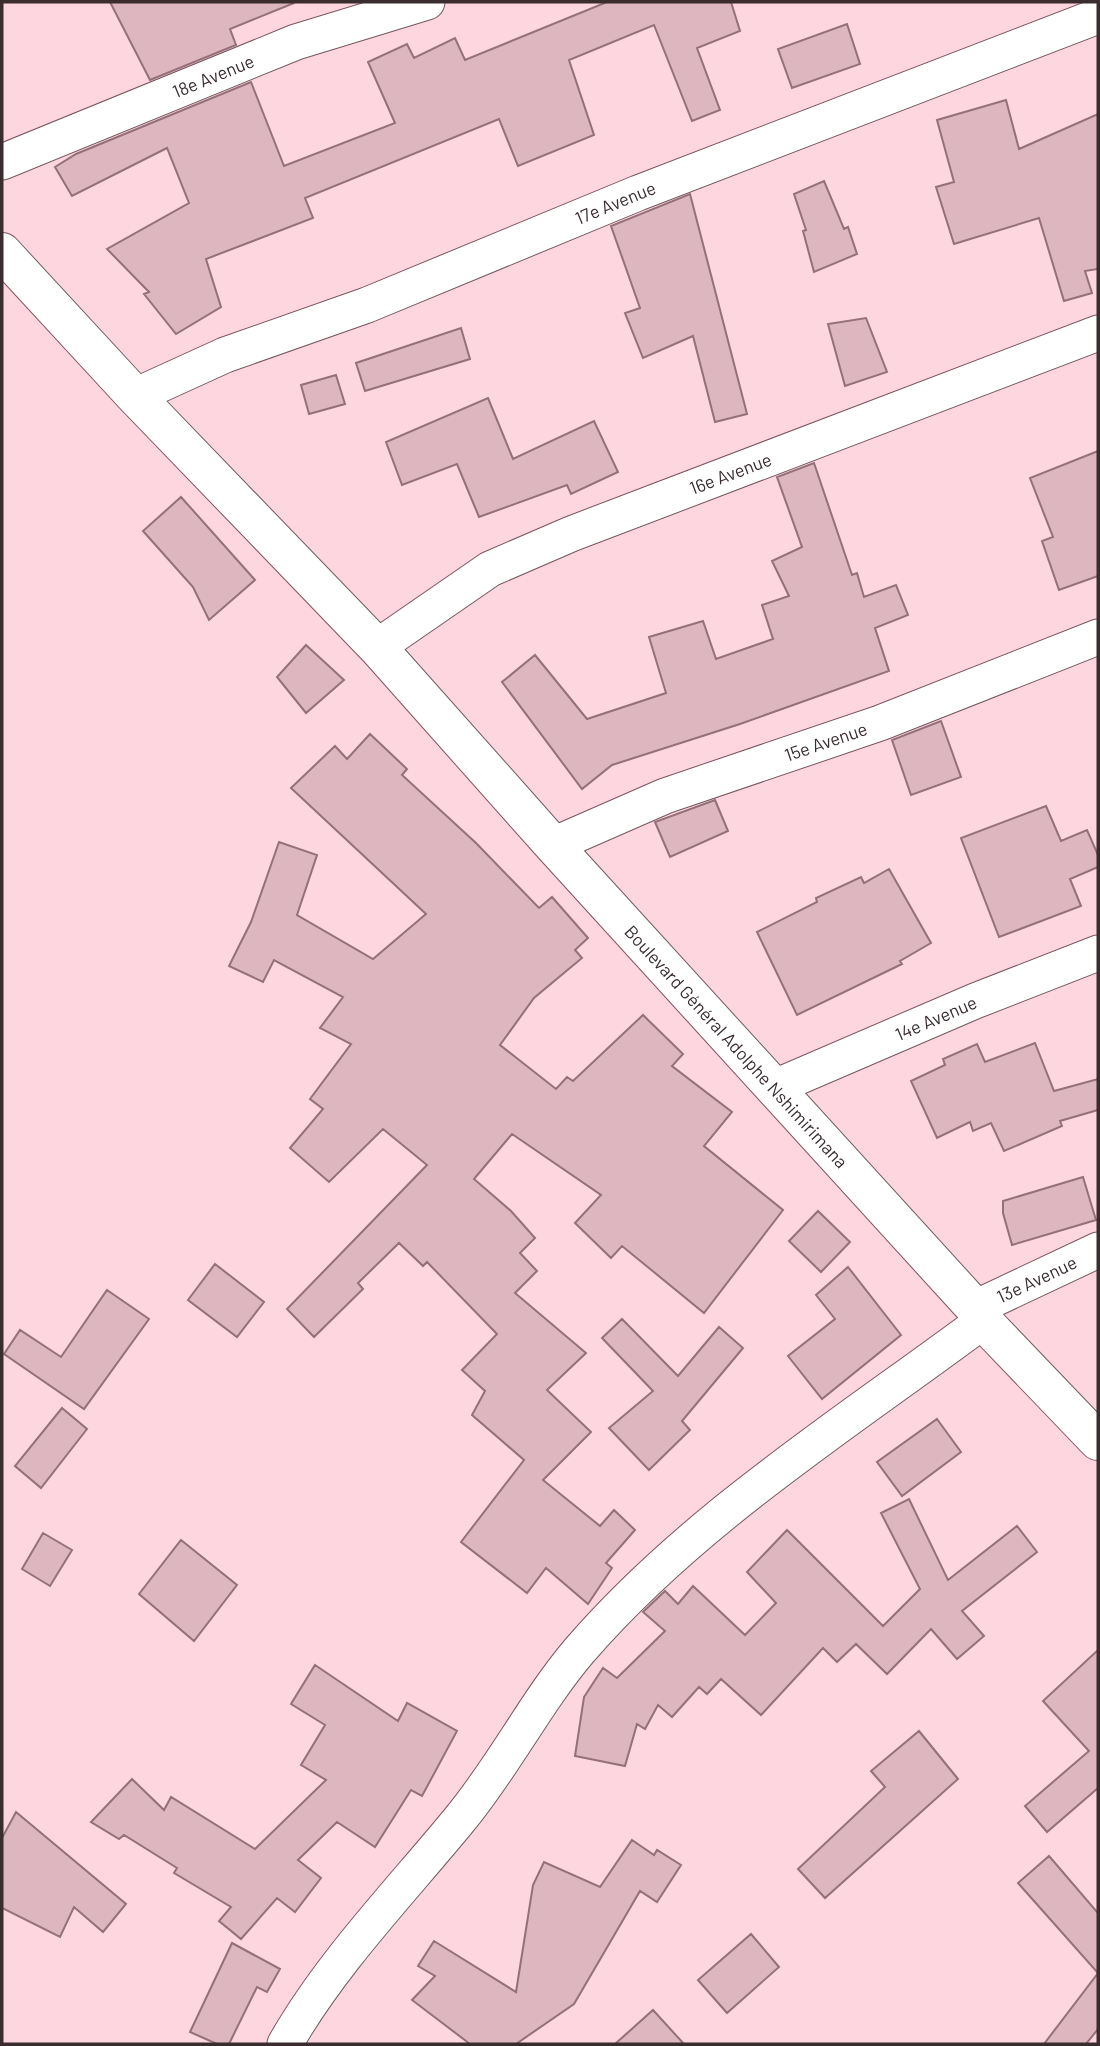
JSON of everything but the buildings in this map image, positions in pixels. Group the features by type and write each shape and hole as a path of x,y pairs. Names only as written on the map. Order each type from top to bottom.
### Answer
{"main road":[{"name":"Boulevard Général Adolphe Nshimirimana","path":"2,251 135,397 377,647 552,845 1098,1441"}],"street":[{"name":"18e Avenue","path":"2,162 296,42 427,2"},
{"name":"17e Avenue","path":"135,397 225,355 368,304 638,193 1098,16"},
{"name":"16e Avenue","path":"377,647 490,569 570,534 1098,333"},
{"name":"15e Avenue","path":"552,845 665,796 880,723 1098,637"},
{"name":"14e Avenue","path":"775,1087 975,1001 1098,953"},
{"name":"13e Avenue","path":"285,2044 362,1935 477,1800 578,1653 631,1597 706,1526 979,1314 1098,1250"}]}
